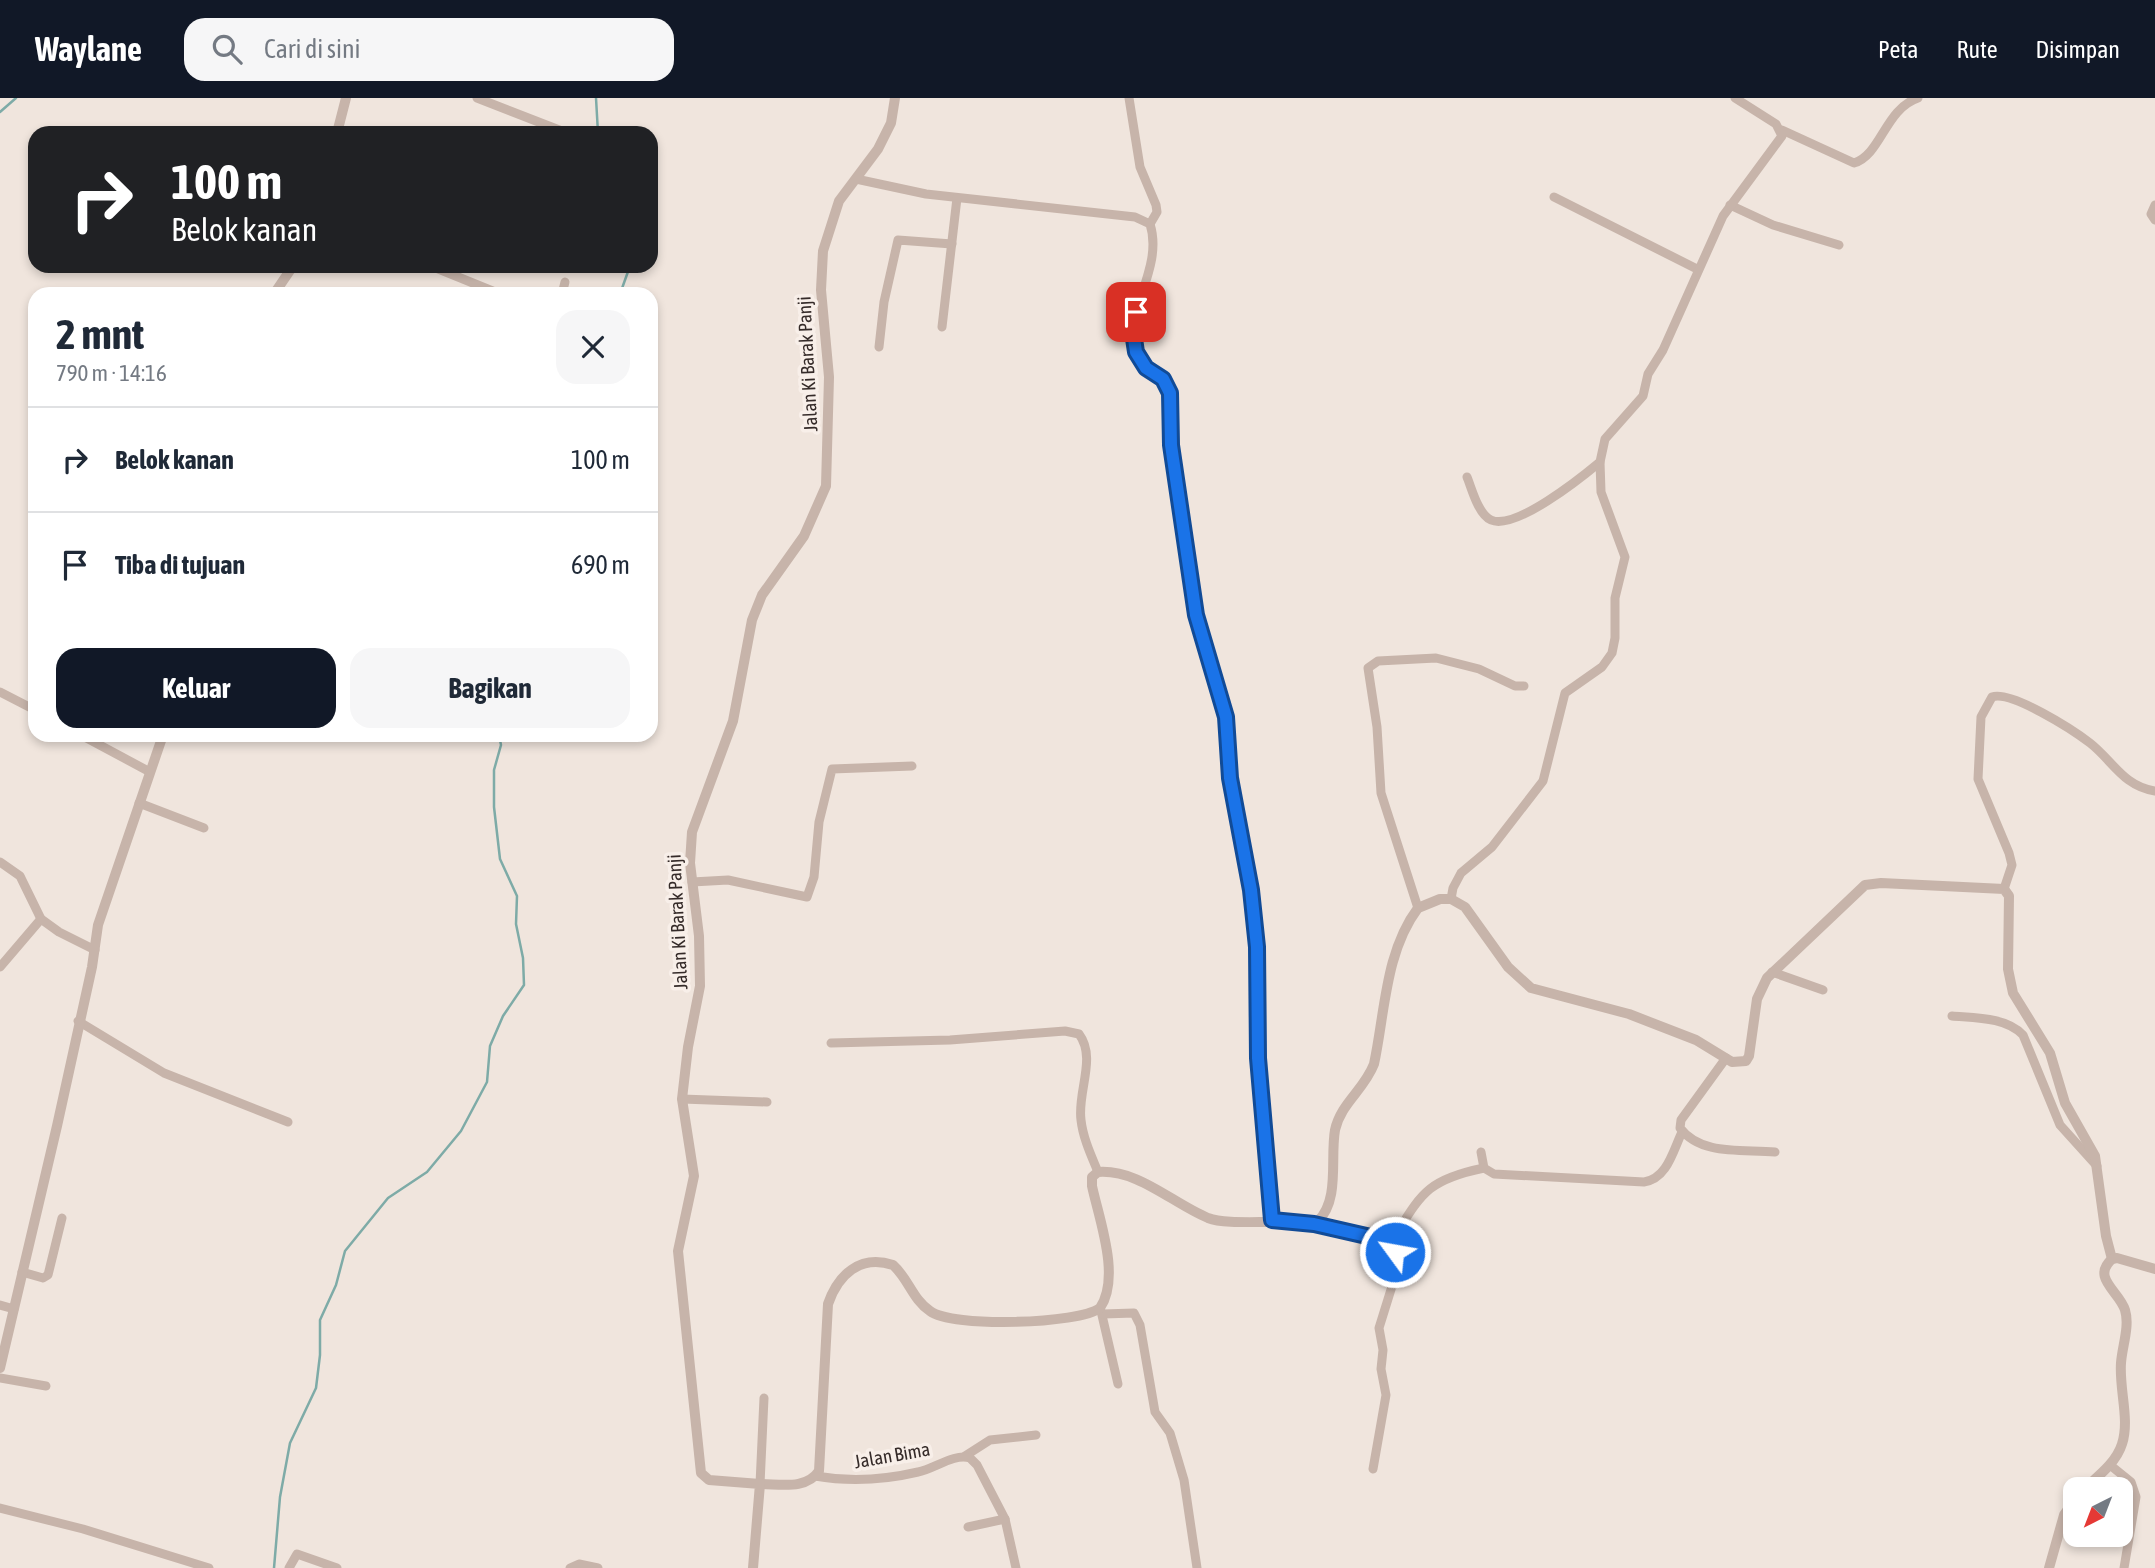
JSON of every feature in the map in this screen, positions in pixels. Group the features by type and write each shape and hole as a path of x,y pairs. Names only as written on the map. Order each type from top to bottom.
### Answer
{"street":[{"path":"339,126 346,98"},
{"path":"478,98 549,126"},
{"name":"Jalan Ki Barak Panji","path":"816,1476 802,1484 760,1484 709,1480 701,1473 677,1251 694,1176 682,1099 688,1047 700,986 692,882 692,832 733,721 752,620 768,583 804,536 826,486 829,376 821,269 834,213 878,149 891,123 895,98"},
{"path":"1129,98 1140,167 1157,212 1150,224 1153,262 1133,323 1134,345 1146,368 1169,386 1171,445 1196,615 1226,717 1230,778 1251,890 1257,947 1258,1058 1272,1220"},
{"path":"1735,98 1782,130 1854,163 1865,157 1898,110 1918,98"},
{"path":"1451,899 1461,873 1492,847 1543,781 1568,688 1596,673 1612,653 1615,638 1615,598 1625,552 1605,507 1600,461 1608,432 1643,396 1648,374 1663,350 1697,270 1730,205 1779,144 1782,130"},
{"path":"856,179 957,198 1135,218 1150,224"},
{"path":"1554,197 1697,270"},
{"path":"942,327 957,198"},
{"path":"1730,205 1773,225 1839,244"},
{"path":"2155,205 2151,214 2155,220"},
{"path":"879,348 884,302 898,240 952,244"},
{"path":"448,273 483,287"},
{"path":"564,287 565,282"},
{"path":"1467,477 1485,514 1490,520 1500,522 1542,504 1600,461"},
{"path":"1418,908 1378,779 1377,727 1368,668 1378,661 1436,658 1479,669 1515,686 1524,686"},
{"path":"0,692 28,706"},
{"path":"2004,889 2012,865 1978,779 1980,724 1984,707 1992,697 2005,696 2060,724 2097,749 2127,780 2155,791"},
{"path":"93,742 150,772"},
{"path":"0,1368 57,1126 98,925 161,742"},
{"path":"692,882 728,880 807,897 814,877 819,822 832,769 912,766"},
{"path":"139,803 204,828"},
{"path":"0,862 20,876 41,919 59,932 95,950"},
{"path":"1314,1224 1325,1211 1330,1191 1337,1121 1344,1105 1367,1079 1374,1064 1392,967 1418,908 1432,900 1451,899 1472,914 1508,967 1524,984 1653,1023 1696,1040 1726,1058 1741,1062 1749,1056 1757,999 1772,972 1797,953 1865,885 2004,889"},
{"path":"2004,889 2009,896 2008,969 2013,993 2050,1053 2065,1103 2097,1166 2106,1236 2112,1259"},
{"path":"0,967 41,919"},
{"path":"1772,972 1823,990"},
{"path":"1952,1016 1989,1019 2016,1027 2029,1048 2060,1125 2097,1166"},
{"path":"78,1021 164,1073 288,1122"},
{"path":"831,1043 950,1040 1065,1031 1079,1034 1087,1058 1081,1090 1081,1119 1098,1172"},
{"path":"1726,1058 1681,1120 1679,1126 1682,1132 1693,1140 1718,1149 1775,1152"},
{"path":"682,1099 767,1102"},
{"path":"1373,1469 1386,1395 1379,1328 1393,1283 1395,1261 1391,1242 1413,1206 1445,1177 1484,1168 1494,1174 1651,1181 1662,1174 1682,1132"},
{"path":"1481,1152 1484,1168"},
{"path":"1118,1384 1101,1311 1108,1264 1092,1186 1093,1177 1098,1172 1115,1172 1157,1189 1209,1219 1314,1224 1391,1242"},
{"path":"22,1272 43,1278 48,1275 62,1218"},
{"path":"2112,1259 2155,1269"},
{"path":"2097,1477 2110,1465 2123,1441 2120,1377 2126,1317 2121,1302 2105,1279 2105,1268 2112,1259"},
{"path":"816,1476 821,1465 821,1393 828,1304 837,1283 854,1266 878,1262 893,1265 925,1307 951,1321 987,1322 1075,1317 1101,1311 1129,1311 1134,1313 1140,1325 1155,1412 1170,1433 1184,1480 1197,1568"},
{"path":"0,1305 14,1309"},
{"path":"0,1378 46,1386"},
{"path":"753,1568 764,1398"},
{"name":"Jalan Bima","path":"816,1476 845,1481 918,1472 965,1456 990,1440 1036,1435"},
{"path":"965,1456 977,1465 1004,1519 1016,1568"},
{"path":"2110,1465 2131,1482 2136,1497 2124,1568"},
{"path":"0,1508 209,1568"},
{"path":"968,1527 1004,1519"},
{"path":"2049,1568 2063,1519"},
{"path":"289,1568 298,1554 337,1568"},
{"path":"570,1568 579,1564 598,1568"}],"waterway":[{"path":"0,112 16,98"},
{"path":"596,98 598,126"},
{"path":"622,287 628,273"},
{"path":"274,1568 280,1497 290,1443 316,1388 320,1320 336,1285 345,1251 388,1198 427,1172 461,1131 487,1082 490,1046 503,1016 524,985 523,958 516,924 517,896 500,859 494,807 494,770 500,742"}],"route":[{"path":"1136,312 1133,332 1139,359 1169,386 1171,445 1196,615 1226,717 1230,778 1251,890 1257,947 1258,1058 1272,1220 1314,1224 1362,1234 1393,1244 1395,1252"}]}
